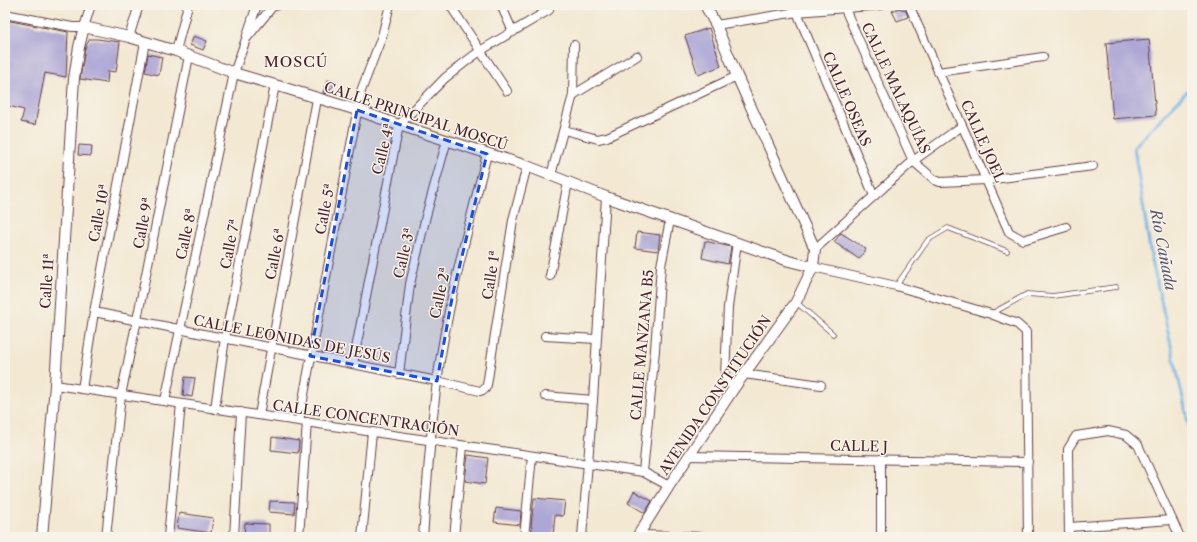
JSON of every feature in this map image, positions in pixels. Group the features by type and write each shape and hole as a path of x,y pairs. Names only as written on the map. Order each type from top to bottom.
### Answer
{"street":[{"path":"84,27 91,5"},
{"path":"129,37 138,5"},
{"path":"176,51 188,5"},
{"name":"Calle 8ª","path":"165,401 234,73 257,5"},
{"path":"246,39 272,7 276,5"},
{"name":"Calle 5ª","path":"299,537 303,422 310,356 361,91 382,36 390,5"},
{"path":"450,5 507,91"},
{"path":"501,5 513,32"},
{"path":"705,5 716,26 815,249 913,161 962,126"},
{"path":"716,26 797,12 882,5"},
{"name":"CALLE JOEL","path":"909,5 1009,232 1023,240 1066,227"},
{"name":"CALLE MALAQUÍAS","path":"845,7 913,161 935,180 940,182 986,180 1093,166"},
{"name":"Calle 4ª","path":"353,364 399,125 445,78 480,51 549,10"},
{"name":"CALLE OSEAS","path":"797,12 874,196"},
{"name":"CALLE PRINCIPAL MOSCÚ","path":"5,14 72,28 84,27 129,37 176,51 234,73 275,84 317,99 357,110 527,166 670,220 737,242 789,262 813,267"},
{"name":"Calle 11ª","path":"42,537 55,385 74,78 84,27"},
{"name":"Calle 10ª","path":"82,389 94,312 146,42"},
{"path":"551,176 573,95 574,44"},
{"name":"Calle 9ª","path":"106,537 121,395 189,56"},
{"path":"573,95 638,56"},
{"path":"938,72 1043,57"},
{"path":"564,130 598,139 607,137 737,76"},
{"name":"Calle 7ª","path":"215,409 225,338 275,84"},
{"name":"Calle 6ª","path":"258,415 317,99"},
{"name":"Calle 3ª","path":"399,374 410,284 426,216 447,140"},
{"name":"Calle 2ª","path":"424,537 437,381 453,293 487,154"},
{"name":"Calle 1ª","path":"485,389 513,220 527,166"},
{"path":"550,276 568,182"},
{"path":"582,537 593,400 606,197"},
{"name":"CALLE MANZANA B5","path":"643,472 654,365 661,266 670,220"},
{"path":"734,388 726,376 728,307 737,242"},
{"name":"AVENIDA CONSTITUCIÓN","path":"638,536 669,486 734,388 796,302 813,267 815,249"},
{"path":"813,267 896,286 991,314 1017,324 1026,332 1028,537"},
{"name":"CALLE LEONIDAS DE JESÚS","path":"94,312 480,391 485,389"},
{"path":"545,336 596,339"},
{"path":"744,374 822,384"},
{"name":"CALLE CONCENTRACIÓN","path":"55,385 643,472 669,486"},
{"path":"545,396 593,400"},
{"path":"168,537 181,404"},
{"path":"234,537 241,412"},
{"path":"362,537 372,432"},
{"path":"1069,537 1068,449 1076,436 1108,432 1126,435 1138,445 1180,537"},
{"path":"454,537 463,446"},
{"path":"524,537 532,456"},
{"name":"CALLE J","path":"689,456 1028,462"},
{"path":"881,459 881,537"},
{"path":"1069,527 1172,520"},
{"path":"638,536 709,537"}],"lane":[{"path":"896,286 928,240 948,228 1007,251"},
{"path":"991,314 1027,294 1053,296 1116,287"},
{"path":"796,302 833,334"}],"highlighted area":[{"path":"357,110 487,154 453,293 437,381 310,356"}],"building":[{"path":"899,8 906,11 908,17 897,21 892,11"},
{"path":"5,20 68,32 66,77 45,73 35,125 21,122 24,110 5,105 5,74 7,65 5,64"},
{"path":"709,28 721,66 698,75 685,36"},
{"path":"194,36 207,41 203,50 190,45"},
{"path":"90,39 120,42 116,72 108,71 107,83 80,79 85,48"},
{"path":"1149,39 1156,115 1113,119 1106,43"},
{"path":"148,54 162,57 159,75 145,72"},
{"path":"327,80 336,83 326,94 323,93"},
{"path":"79,145 92,146 91,156 78,155"},
{"path":"637,232 660,235 658,251 635,248"},
{"path":"841,233 866,249 859,259 834,242"},
{"path":"705,241 731,247 728,264 702,258"},
{"path":"185,377 195,378 192,397 183,395"},
{"path":"272,437 299,441 298,453 271,450"},
{"path":"468,455 488,458 485,484 465,481"},
{"path":"634,491 652,501 645,513 628,503"},
{"path":"534,498 565,501 563,516 555,515 553,537 531,537"},
{"path":"270,501 295,502 294,514 269,512"},
{"path":"496,508 521,511 520,525 494,522"},
{"path":"179,513 213,518 211,533 177,528"},
{"path":"245,523 269,524 269,537 244,536"}],"waterway":[{"name":"Río Cañada","path":"1192,86 1134,147 1151,256 1192,439"}],"district":[{"name":"MOSCÚ","path":"296,62"}]}
